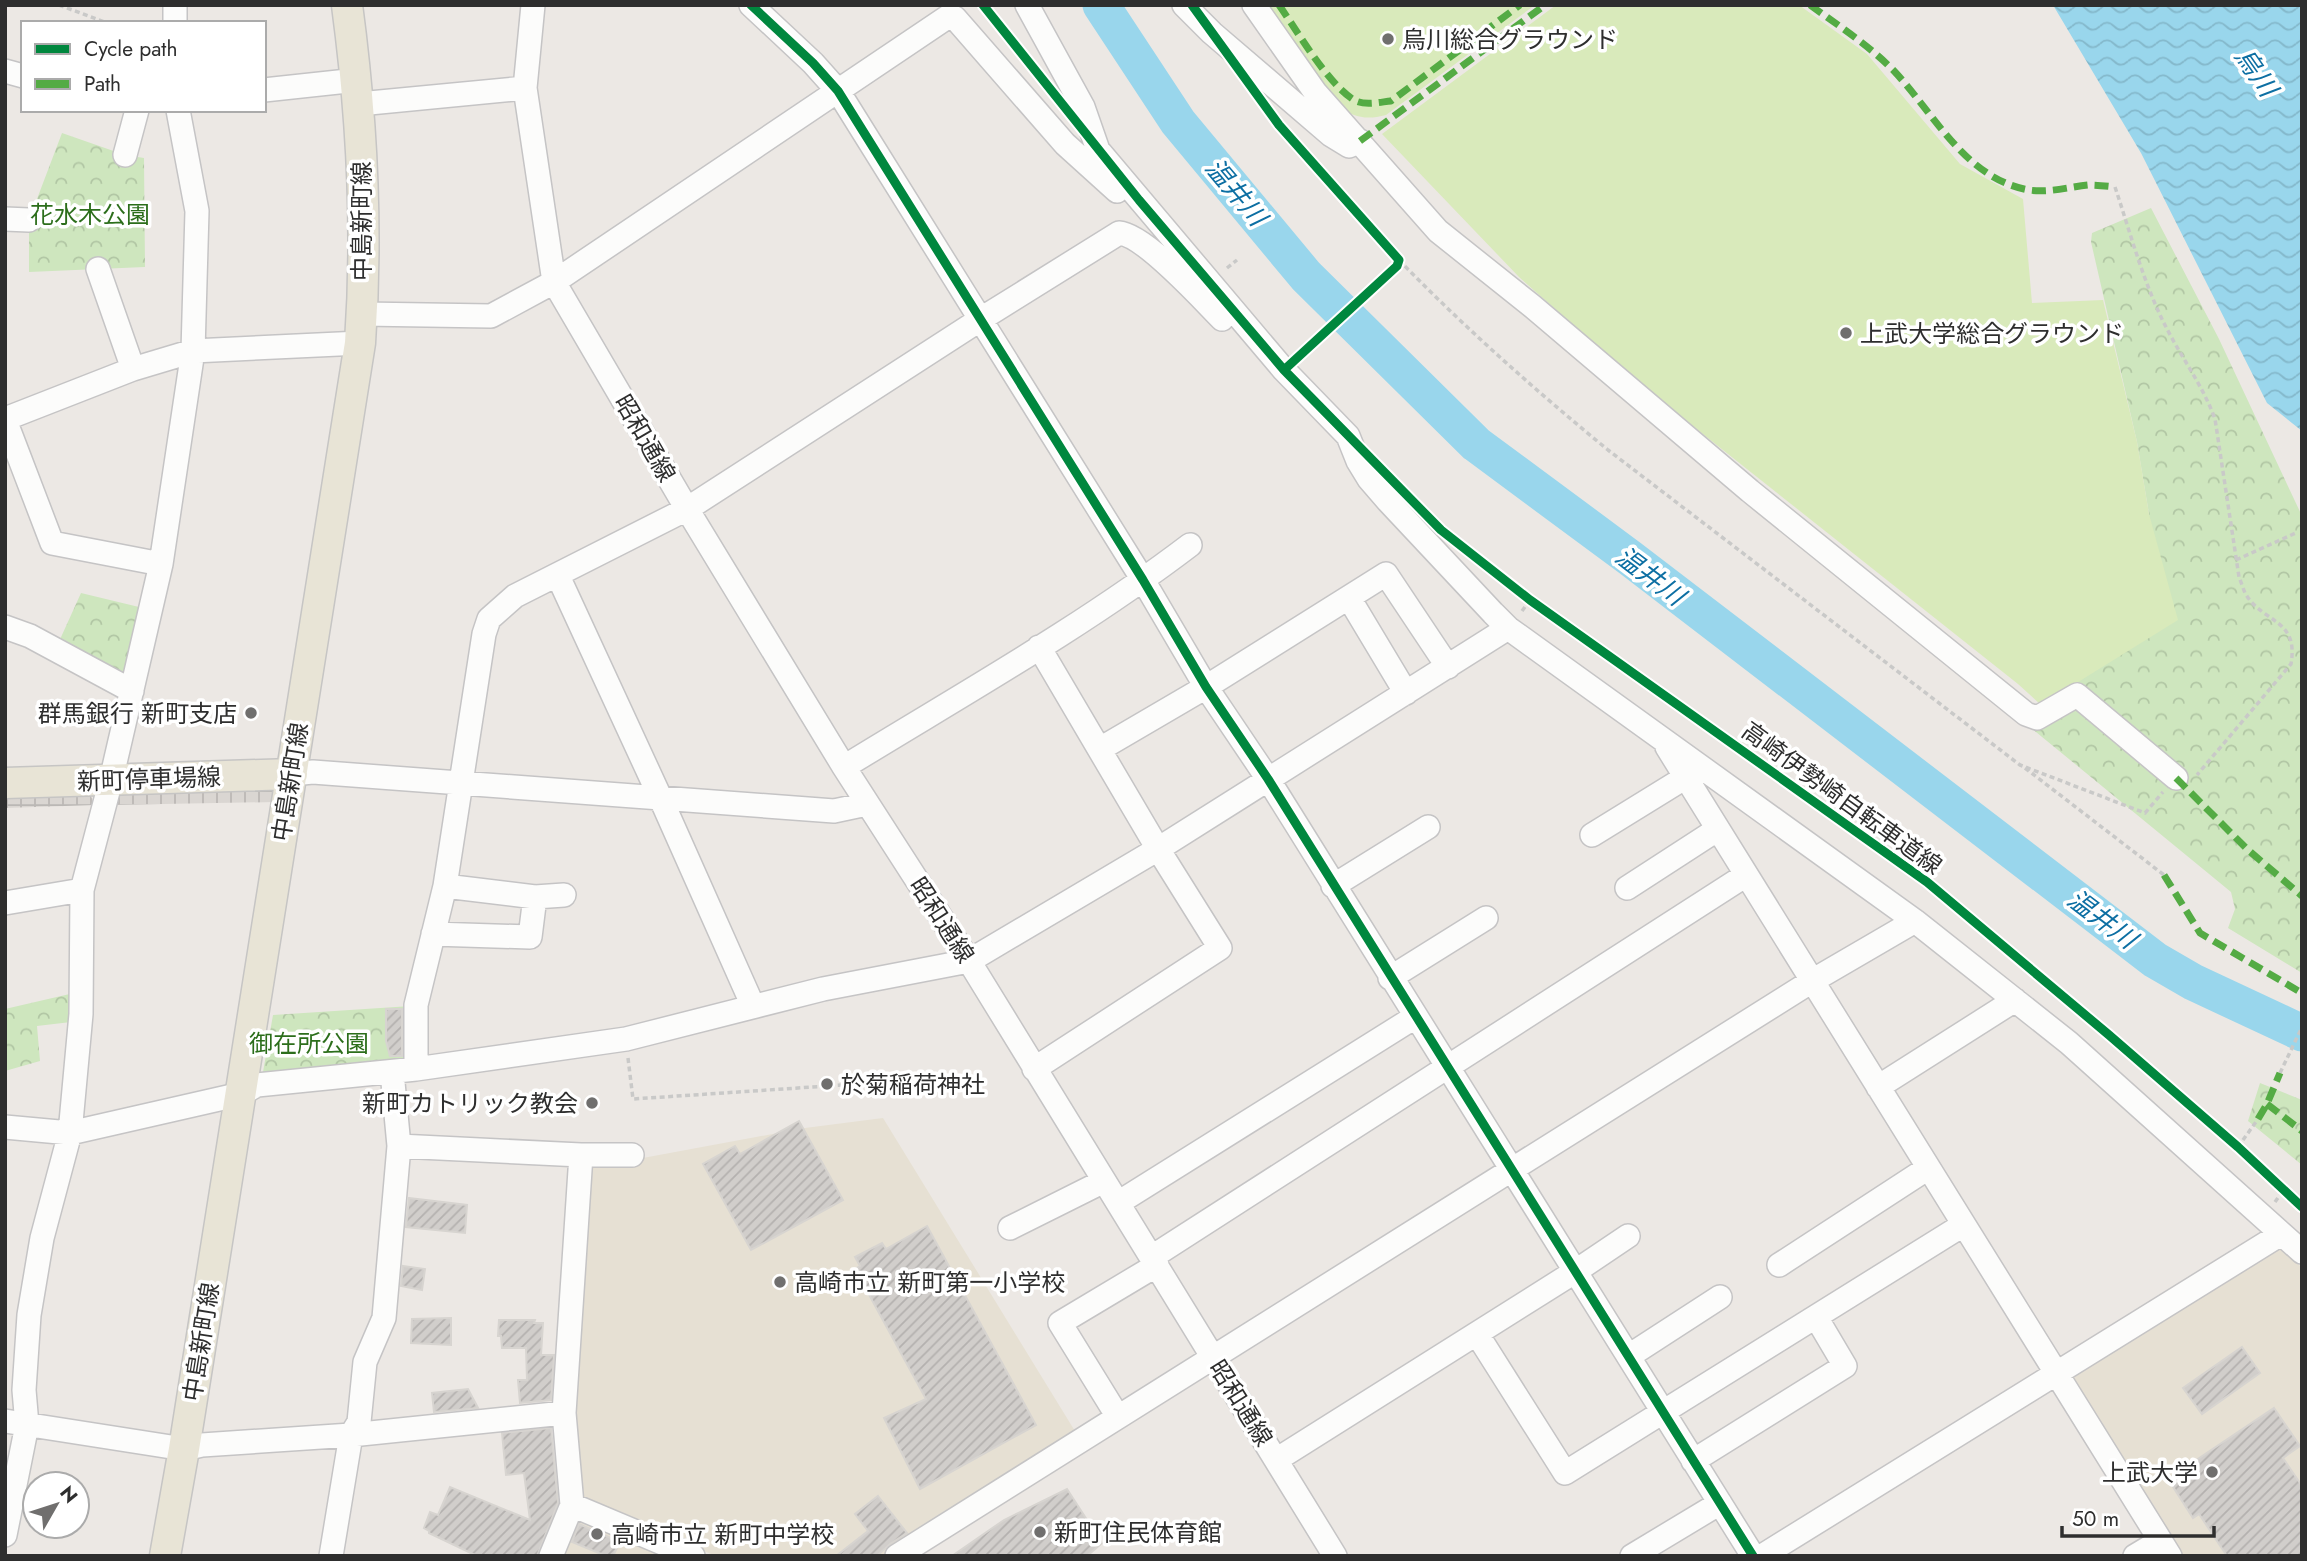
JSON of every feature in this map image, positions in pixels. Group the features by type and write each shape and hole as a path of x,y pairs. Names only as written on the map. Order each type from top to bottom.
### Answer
{"main road":[{"name":"中島新町線","path":"165,1556 241,1094 361,328 363,208 358,92 347,5"},
{"name":"新町停車場線","path":"5,783 292,774"}],"street":[{"path":"533,5 525,89 554,282"},
{"path":"751,5 838,91 1143,580 1206,687 1268,779 1752,1556"},
{"path":"1027,5 1083,107 1098,150 1259,342 1348,436 1369,479 1500,620 1915,920 2069,1043 2302,1252"},
{"path":"1184,5 1212,33 1331,135 1349,146 1360,141"},
{"path":"1254,5 1315,92 1438,231 1532,306 1750,491 2026,714 2037,718 2077,695 2176,778"},
{"path":"161,565 52,543 5,419 133,369 193,351 361,328 491,316 554,282 949,16 955,18 1065,144 1120,193 1139,200"},
{"path":"266,90 358,92 525,89"},
{"path":"125,155 136,112"},
{"path":"5,1535 16,1423 24,1390 29,1315 42,1238 71,1133 81,1014 82,890 111,780 161,565 193,351 197,211 178,112"},
{"path":"5,219 29,220"},
{"path":"416,1069 416,1005 445,886 484,634 489,619 515,596 687,509 1119,233 1128,234 1161,258 1242,338 1259,342"},
{"path":"98,269 133,369"},
{"name":"昭和通線","path":"554,282 687,509 867,804 969,961 1335,1556"},
{"path":"844,766 1039,648 1143,580 1190,545"},
{"path":"1100,750 1386,574 1448,667"},
{"path":"558,576 752,1006"},
{"path":"1349,598 1406,693"},
{"path":"5,1127 71,1133 241,1094 257,1085 392,1072 626,1039 823,989 969,961 1158,849 1448,667 1500,620"},
{"path":"5,627 30,636 131,691"},
{"path":"1034,1069 1220,948 1039,648"},
{"path":"1660,736 2165,1548 2135,1556"},
{"path":"292,774 313,772 834,811 867,804"},
{"path":"1592,835 1686,777"},
{"path":"1334,886 1428,827"},
{"path":"1627,887 1718,829"},
{"path":"1118,1417 1060,1322 1447,1067 1746,875"},
{"path":"445,886 535,897 564,895"},
{"path":"5,903 82,890"},
{"path":"433,934 530,937 535,897"},
{"path":"1391,978 1486,918"},
{"path":"911,1552 1118,1417 1512,1168 1915,920"},
{"path":"1878,1087 2015,1000"},
{"path":"1118,1203 1415,1017"},
{"path":"331,1556 351,1435 359,1422 365,1362 384,1318 399,1146 392,1072"},
{"path":"399,1146 632,1155"},
{"path":"551,1556 572,1506 564,1413 580,1155"},
{"path":"1779,1265 1928,1168"},
{"path":"1010,1228 1104,1181"},
{"path":"1477,1334 1565,1473 1963,1224"},
{"path":"1762,1556 2281,1234"},
{"path":"1276,1460 1628,1237"},
{"path":"1629,1356 1720,1297"},
{"path":"1693,1461 1845,1366 1816,1317"},
{"path":"16,1423 184,1449 202,1445 351,1435 564,1413"},
{"path":"1632,1556 1720,1503"},
{"path":"572,1506 694,1556"}],"path":[{"path":"59,5 102,21"},
{"path":"2020,765 2145,813 2176,778 2193,780 2291,664 2291,638 2246,594 2239,577 2215,419 2207,396 2167,329 2150,292 2115,187"},
{"path":"1390,251 1459,322 1608,450 2164,875"},
{"path":"2236,560 2298,532"},
{"path":"1520,592 1541,608"},
{"path":"2280,1073 2302,1027"},
{"path":"626,1039 633,1099 843,1085 926,1073"},
{"path":"2238,1147 2258,1119"},
{"path":"2227,1138 2247,1155"},
{"path":"2275,1181 2293,1198"}],"shaded area":[{"path":"266,785 274,791 275,802 110,805 121,789"},
{"path":"89,792 95,805 5,808 5,797"},
{"name":"高崎市立 新町第一小学校","path":"883,1118 1078,1436 883,1556 716,1556 588,1503 576,1487 568,1404 585,1159 632,1160 805,1128"},
{"name":"上武大学","path":"2278,1247 2283,1248 2302,1268 2302,1556 2175,1556 2071,1388 2075,1370"},
{"name":"高崎市立 新町中学校","path":"576,1513 681,1556 557,1556"}],"green space":[{"name":"烏川総合グラウンド","path":"1263,5 1535,5 1386,115 1367,118 1338,106"},
{"name":"上武大学総合グラウンド","path":"1556,5 1799,5 1867,54 1960,164 2023,199 2032,303 2103,300 2137,442 2149,514 2178,620 2041,705 1641,385 1519,277 1382,134"},
{"name":"花水木公園","path":"62,133 125,155 144,158 145,267 29,272 29,220"},
{"path":"2151,208 2219,339 2302,516 2302,973 2228,928 2235,909 2231,892 2019,718 2102,666 2149,514 2137,442 2091,242 2092,233"},
{"path":"81,593 139,607 127,673 119,678 57,646"},
{"path":"74,993 71,1022 37,1026 40,1061 5,1071 5,1009"},
{"name":"御在所公園","path":"411,1006 411,1062 269,1077 263,1072 273,1015"},
{"path":"2260,1083 2302,1100 2302,1165 2248,1121"}],"water":[{"name":"烏川","path":"2053,5 2302,5 2302,431 2267,403 2141,153"}],"building":[{"path":"386,1009 402,1009 402,1056 390,1056 386,1041"},
{"path":"799,1121 843,1200 751,1250 703,1164 735,1146 740,1154"},
{"path":"409,1198 467,1205 465,1233 406,1227"},
{"path":"927,1226 1036,1425 920,1489 884,1418 926,1399 855,1269 860,1266 855,1257 882,1243 886,1249"},
{"path":"403,1266 425,1269 422,1290 401,1286"},
{"path":"451,1318 451,1345 411,1343 412,1319"},
{"path":"499,1320 535,1320 534,1323 543,1323 541,1355 554,1355 551,1400 520,1403 518,1380 527,1380 526,1348 502,1348 501,1336 498,1336"},
{"path":"2242,1347 2260,1373 2202,1414 2183,1388"},
{"path":"468,1389 478,1408 434,1412 432,1393"},
{"path":"2274,1408 2300,1446 2283,1458 2302,1486 2302,1556 2227,1556 2199,1514 2193,1518 2168,1479"},
{"path":"551,1428 558,1503 537,1556 477,1556 424,1528 430,1512 438,1515 450,1487 530,1520 524,1473 506,1475 502,1433"},
{"name":"新町住民体育館","path":"1067,1489 1102,1543 1087,1556 952,1556 1004,1520"},
{"path":"878,1496 907,1533 877,1556 836,1556 868,1531 855,1514"},
{"path":"579,1524 620,1542 613,1556 606,1556 572,1542"}],"waterway":[{"name":"温井川","path":"1101,5 1178,122 1306,276 1476,444 1630,558 2155,960 2193,982 2302,1033"}],"marked path":[{"path":"1279,5 1334,82 1354,100 1367,103 1391,101 1520,5"},
{"path":"1360,141 1545,5"},
{"path":"1810,5 1854,37 1895,72 1953,143 1987,173 2007,184 2036,191 2088,185 2115,187"},
{"path":"2176,778 2247,849 2302,896"},
{"path":"2164,875 2200,933 2302,993"},
{"path":"2258,1119 2280,1073"},
{"path":"2267,1104 2302,1131"}],"cycle path":[{"path":"751,5 813,63 838,91 1143,580 1206,687 1268,779 1753,1556"},
{"name":"高崎伊勢崎自転車道線","path":"983,5 1139,200 1284,370 1441,530 1530,600 1927,882 2109,1035 2238,1147 2302,1207"},
{"path":"1192,5 1279,125 1399,260 1397,266 1284,370"}],"place":[{"name":"烏川総合グラウンド","path":"1388,39"},
{"name":"上武大学総合グラウンド","path":"1846,333"},
{"name":"群馬銀行 新町支店","path":"251,713"},
{"name":"於菊稲荷神社","path":"827,1084"},
{"name":"新町カトリック教会","path":"592,1103"},
{"name":"高崎市立 新町第一小学校","path":"780,1282"},
{"name":"上武大学","path":"2212,1472"},
{"name":"新町住民体育館","path":"1040,1532"},
{"name":"高崎市立 新町中学校","path":"597,1534"}]}
